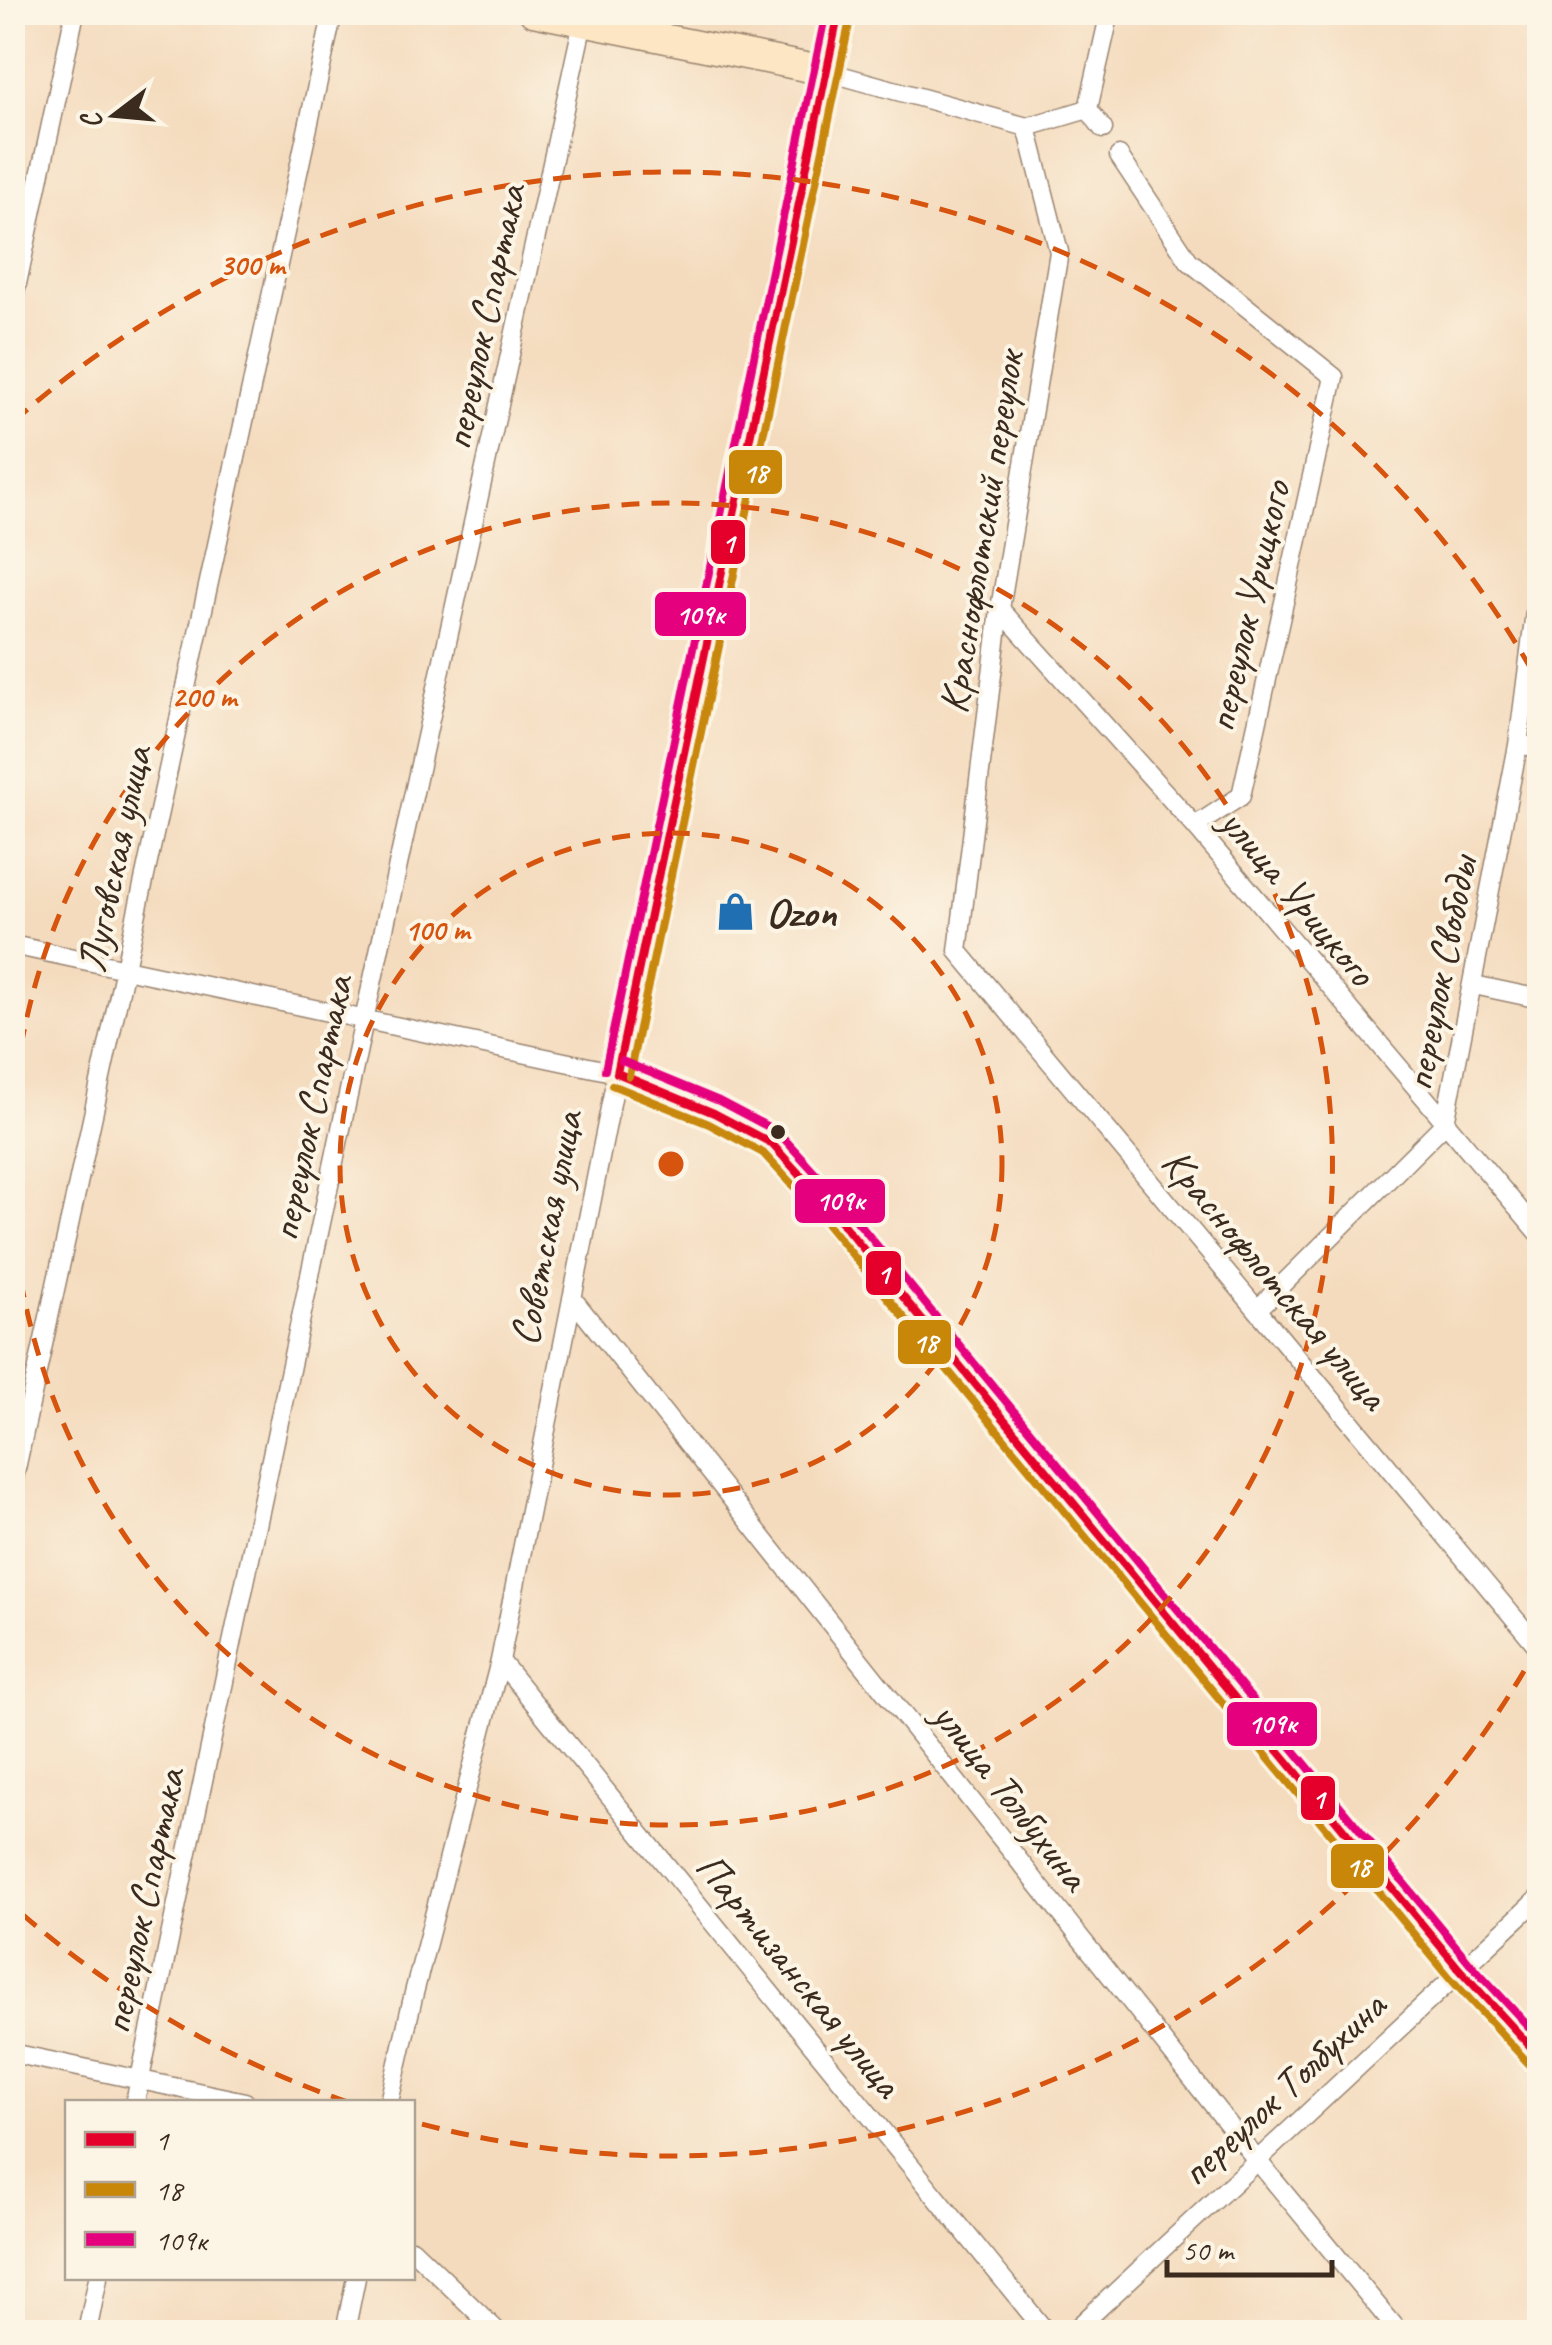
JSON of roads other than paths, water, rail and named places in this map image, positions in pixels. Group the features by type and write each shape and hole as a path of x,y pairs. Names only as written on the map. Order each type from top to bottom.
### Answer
{"street":[{"path":"12,307 75,12"},
{"name":"Луговская улица","path":"12,1487 333,12"},
{"path":"532,12 584,18 825,71 1027,127 1088,109"},
{"name":"Советская улица","path":"389,2100 500,1661 617,1074 839,12"},
{"path":"1103,129 1088,109 1110,12"},
{"name":"переулок Спартака","path":"136,2100 364,1020 584,18"},
{"name":"Краснофлотский переулок","path":"958,952 1000,609 1059,252 1027,127"},
{"name":"переулок Урицкого","path":"1119,156 1189,261 1334,377 1241,796 1194,826"},
{"name":"переулок Свободы","path":"1257,1310 1445,1123 1518,745 1540,573"},
{"name":"улица Урицкого","path":"1000,609 1194,826 1540,1234"},
{"path":"1518,745 1540,748"},
{"path":"12,945 617,1074 714,1113 772,1143 1460,1970 1540,2058"},
{"name":"Краснофлотская улица","path":"958,952 1540,1649"},
{"path":"1474,985 1540,998"},
{"name":"улица Толбухина","path":"572,1298 1399,2332"},
{"name":"Партизанская улица","path":"500,1661 1046,2332"},
{"name":"переулок Толбухина","path":"1073,2332 1540,1897"},
{"path":"12,2053 236,2100"},
{"path":"415,2252 498,2332"},
{"path":"86,2332 98,2280"},
{"path":"344,2332 356,2280"}],"place":[{"name":"Ozon","path":"736,911"}]}
